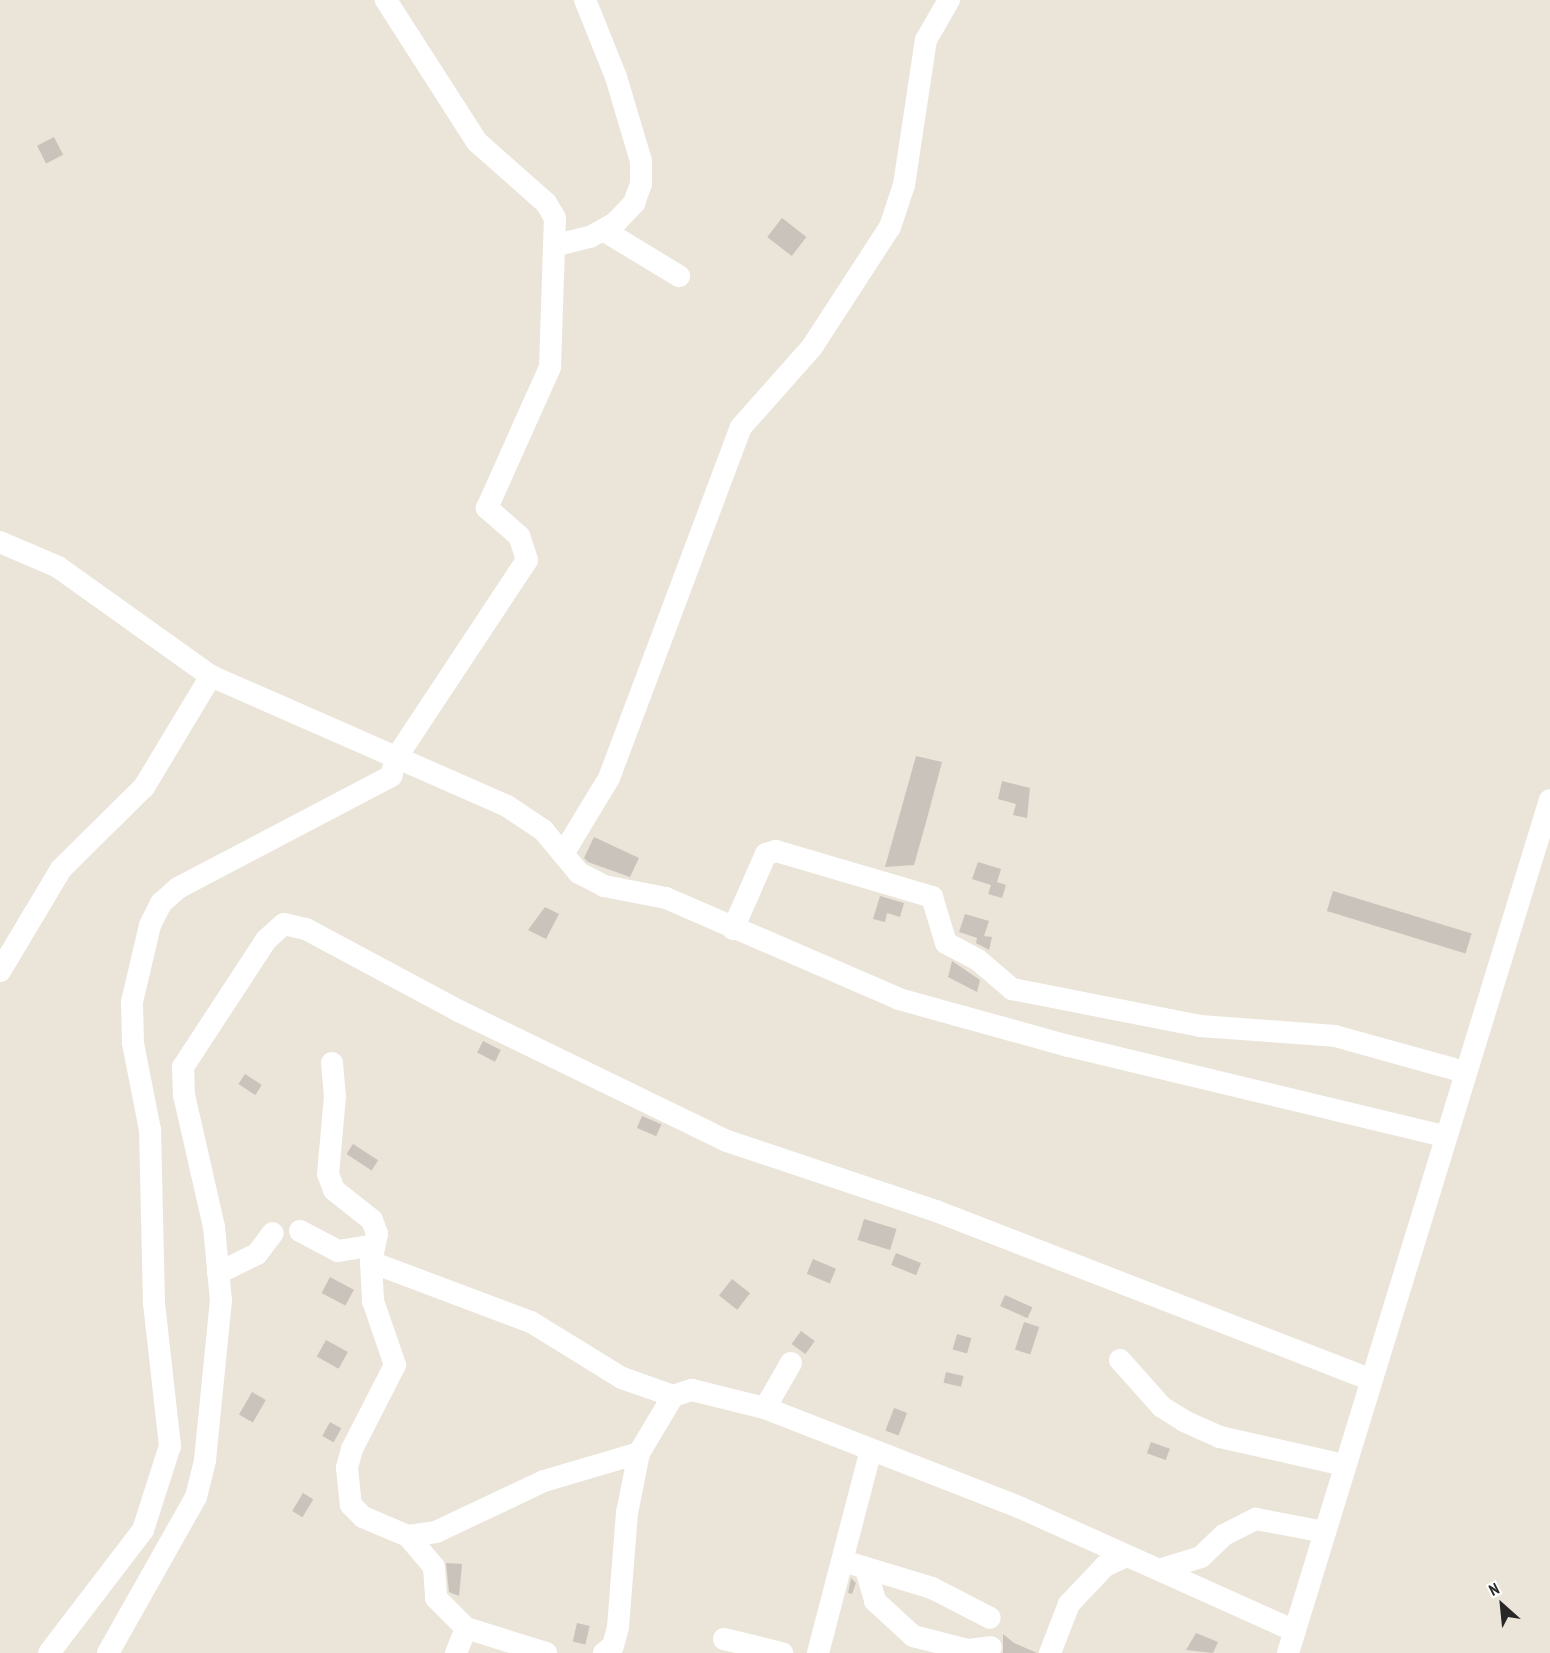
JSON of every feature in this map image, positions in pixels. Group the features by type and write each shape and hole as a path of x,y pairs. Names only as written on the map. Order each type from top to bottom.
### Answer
{"street":[{"path":"49,1653 143,1530 170,1446 154,1304 150,1130 133,1043 133,993 150,925 161,903 178,888 391,776 396,758 527,560 527,546 489,513 488,500 550,367 557,245 555,218 546,203 477,142 386,0"},
{"path":"557,245 603,230 634,203 641,184 641,161 616,77 585,0"},
{"path":"563,854 609,778 741,427 812,346 890,227 904,185 926,40 949,0"},
{"path":"603,230 679,276"},
{"path":"0,542 58,567 211,676 507,806 543,830 579,873 604,886 666,898 899,999 1069,1046 1445,1136"},
{"path":"0,971 61,869 144,787 211,676"},
{"path":"1288,1653 1550,800"},
{"path":"733,928 766,854 777,851 932,897 946,943 978,960 1012,989 1200,1026 1335,1036 1465,1072"},
{"path":"108,1653 196,1497 203,1475 221,1319 218,1273 183,1067 266,940 284,924 293,924 728,1141 936,1211 1371,1380"},
{"path":"332,1063 335,1096 328,1174 345,1202 372,1220 377,1234 372,1253 379,1331 395,1365 352,1449 347,1491 363,1517 408,1536 434,1567 436,1598 466,1628 546,1653"},
{"path":"300,1231 338,1251 372,1253 531,1322 596,1365 673,1396 692,1390 765,1408 870,1452 1021,1508 1122,1558 1162,1569 1295,1631"},
{"path":"218,1273 257,1254 273,1233"},
{"path":"1120,1360 1162,1407 1184,1421 1220,1437 1344,1465"},
{"path":"765,1408 779,1376 791,1363"},
{"path":"604,1653 613,1646 618,1626 628,1504 639,1453 673,1396"},
{"path":"818,1653 844,1560 870,1452"},
{"path":"408,1536 436,1532 544,1481 639,1453"},
{"path":"1162,1569 1202,1557 1224,1535 1256,1518 1325,1532"},
{"path":"1050,1653 1068,1604 1105,1566 1122,1558"},
{"path":"844,1560 866,1569 932,1588 990,1618"},
{"path":"866,1569 875,1601 912,1636 968,1650 991,1647"},
{"path":"456,1653 466,1628"},
{"path":"724,1639 782,1653"}],"building":[{"path":"54,137 63,155 46,163 37,146"},
{"path":"782,218 806,237 792,256 767,237"},
{"path":"916,756 942,762 925,826 914,865 885,867"},
{"path":"1002,781 1030,788 1027,818 1013,815 1016,804 998,799"},
{"path":"594,837 639,858 630,877 588,862 584,858"},
{"path":"978,862 1001,869 997,882 1006,885 1002,898 988,894 991,885 972,879"},
{"path":"1333,891 1472,933 1466,953 1327,911"},
{"path":"880,896 904,903 900,917 887,913 885,922 873,919"},
{"path":"545,907 559,914 546,939 528,930"},
{"path":"965,914 989,921 984,936 992,937 989,950 976,943 977,938 959,932"},
{"path":"952,961 980,980 977,992 948,977"},
{"path":"483,1041 501,1050 495,1062 477,1053"},
{"path":"245,1074 262,1085 255,1095 238,1084"},
{"path":"642,1116 661,1124 656,1136 637,1128"},
{"path":"353,1144 378,1160 372,1170 346,1154"},
{"path":"864,1219 897,1229 890,1250 858,1240"},
{"path":"896,1253 921,1263 916,1275 891,1265"},
{"path":"813,1259 836,1269 830,1283 807,1274"},
{"path":"330,1277 354,1290 345,1306 322,1293"},
{"path":"732,1279 750,1293 737,1310 719,1296"},
{"path":"1005,1295 1032,1307 1028,1318 1000,1306"},
{"path":"1024,1322 1039,1327 1030,1355 1015,1350"},
{"path":"801,1331 815,1341 805,1354 792,1344"},
{"path":"957,1334 971,1338 967,1354 953,1349"},
{"path":"326,1340 348,1352 339,1369 317,1357"},
{"path":"946,1372 964,1376 961,1387 944,1383"},
{"path":"252,1392 266,1400 253,1423 239,1415"},
{"path":"894,1408 907,1413 898,1435 885,1430"},
{"path":"330,1422 341,1428 334,1442 322,1436"},
{"path":"1151,1442 1170,1449 1166,1460 1147,1453"},
{"path":"303,1493 313,1499 302,1517 292,1511"},
{"path":"446,1563 462,1564 459,1596 449,1592"},
{"path":"851,1578 856,1583 852,1594 848,1593"},
{"path":"577,1623 590,1626 585,1644 573,1642"},
{"path":"1196,1633 1218,1642 1213,1653 1186,1650"},
{"path":"1003,1634 1014,1643 1037,1653 1003,1653"}]}
